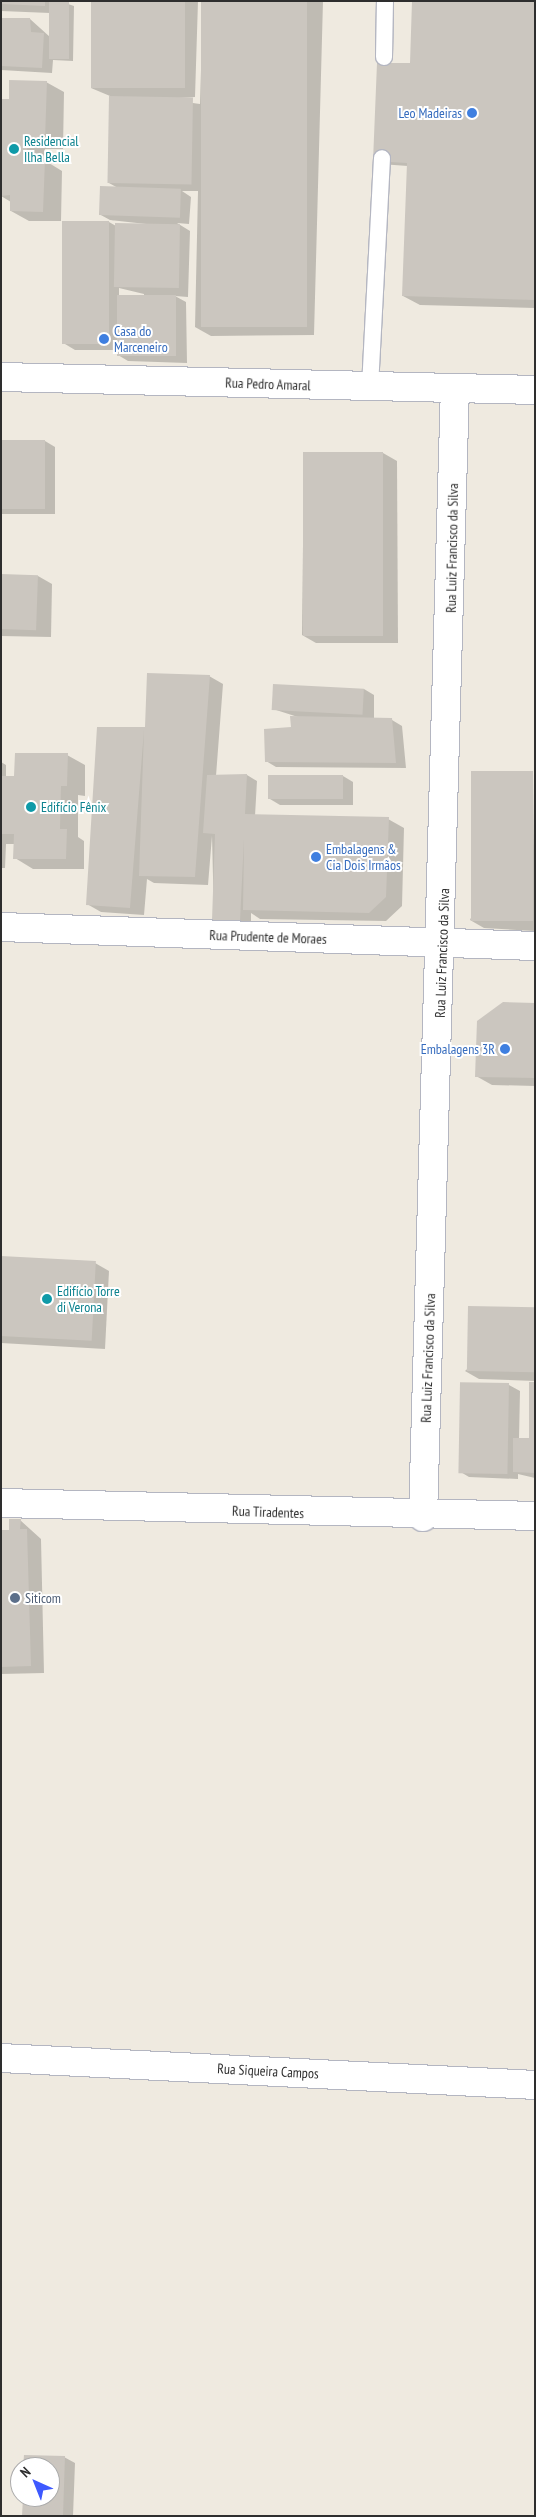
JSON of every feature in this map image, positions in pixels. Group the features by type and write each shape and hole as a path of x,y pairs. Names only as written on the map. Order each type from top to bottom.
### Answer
{"street":[{"name":"Rua Pedro Amaral","path":"1,377 535,390"},
{"name":"Rua Luiz Francisco da Silva","path":"423,1517 442,943 455,388"},
{"name":"Rua Prudente de Moraes","path":"1,927 535,946"},
{"name":"Rua Tiradentes","path":"1,1503 423,1517 535,1516"},
{"name":"Rua Siqueira Campos","path":"1,2058 535,2084"}],"lane":[{"path":"384,57 385,1"},
{"path":"370,387 382,158"}],"building":[{"path":"1,1 45,1 45,6 1,4"},
{"path":"91,1 185,1 185,88 91,88"},
{"path":"201,1 307,1 307,327 201,327"},
{"name":"Leo Madeiras","path":"412,1 535,1 535,300 402,296 407,163 373,161 377,63 410,63"},
{"path":"49,2 69,2 69,59 49,59"},
{"path":"1,18 30,18 31,32 44,33 42,68 1,66"},
{"name":"Residencial Ilha Bella","path":"9,80 47,81 45,140 27,140 27,159 45,159 43,212 10,211 10,195 1,196 1,99 9,99"},
{"path":"109,96 193,97 191,184 107,183"},
{"path":"100,186 181,189 180,218 99,215"},
{"path":"62,221 109,221 109,344 62,344"},
{"path":"115,223 180,224 179,288 114,287"},
{"path":"117,295 176,295 176,356 117,356"},
{"path":"1,440 45,440 45,509 1,509"},
{"path":"303,452 383,452 383,636 303,636"},
{"path":"1,574 38,575 36,630 1,629"},
{"path":"147,673 210,675 195,877 139,876 144,730 130,908 86,905 97,727 145,727"},
{"path":"273,684 364,689 363,715 272,710"},
{"path":"290,716 392,718 396,763 265,762 264,729 291,727"},
{"name":"Edifício Fênix","path":"15,753 68,753 67,786 61,786 60,829 67,829 66,859 13,859 14,834 1,834 1,776 14,776"},
{"path":"471,771 533,771 533,921 471,921"},
{"name":"Embalagens & Cia Dois Irmãos","path":"247,774 245,814 389,817 386,897 369,913 243,910 244,839 240,921 212,920 215,834 203,833 207,775"},
{"path":"268,775 343,775 343,799 268,799"},
{"name":"Embalagens 3R","path":"503,1002 535,1003 535,1078 475,1077 477,1021"},
{"name":"Edifício Torre di Verona","path":"1,1256 96,1261 92,1341 1,1336"},
{"path":"468,1306 535,1307 534,1372 467,1371"},
{"path":"460,1382 509,1383 507,1474 458,1473"},
{"path":"529,1382 535,1382 535,1473 513,1472 513,1438 529,1438"},
{"name":"Siticom","path":"9,1519 21,1519 20,1529 27,1529 31,1666 1,1667 1,1530 9,1530"},
{"path":"24,2455 65,2456 63,2516 22,2516 22,2507 60,2507 60,2457 24,2457"}],"place":[{"name":"Leo Madeiras","path":"472,113"},
{"name":"Residencial Ilha Bella","path":"14,149"},
{"name":"Casa do Marceneiro","path":"104,339"},
{"name":"Edifício Fênix","path":"31,807"},
{"name":"Embalagens & Cia Dois Irmãos","path":"316,857"},
{"name":"Embalagens 3R","path":"505,1049"},
{"name":"Edifício Torre di Verona","path":"47,1299"},
{"name":"Siticom","path":"15,1598"}]}
